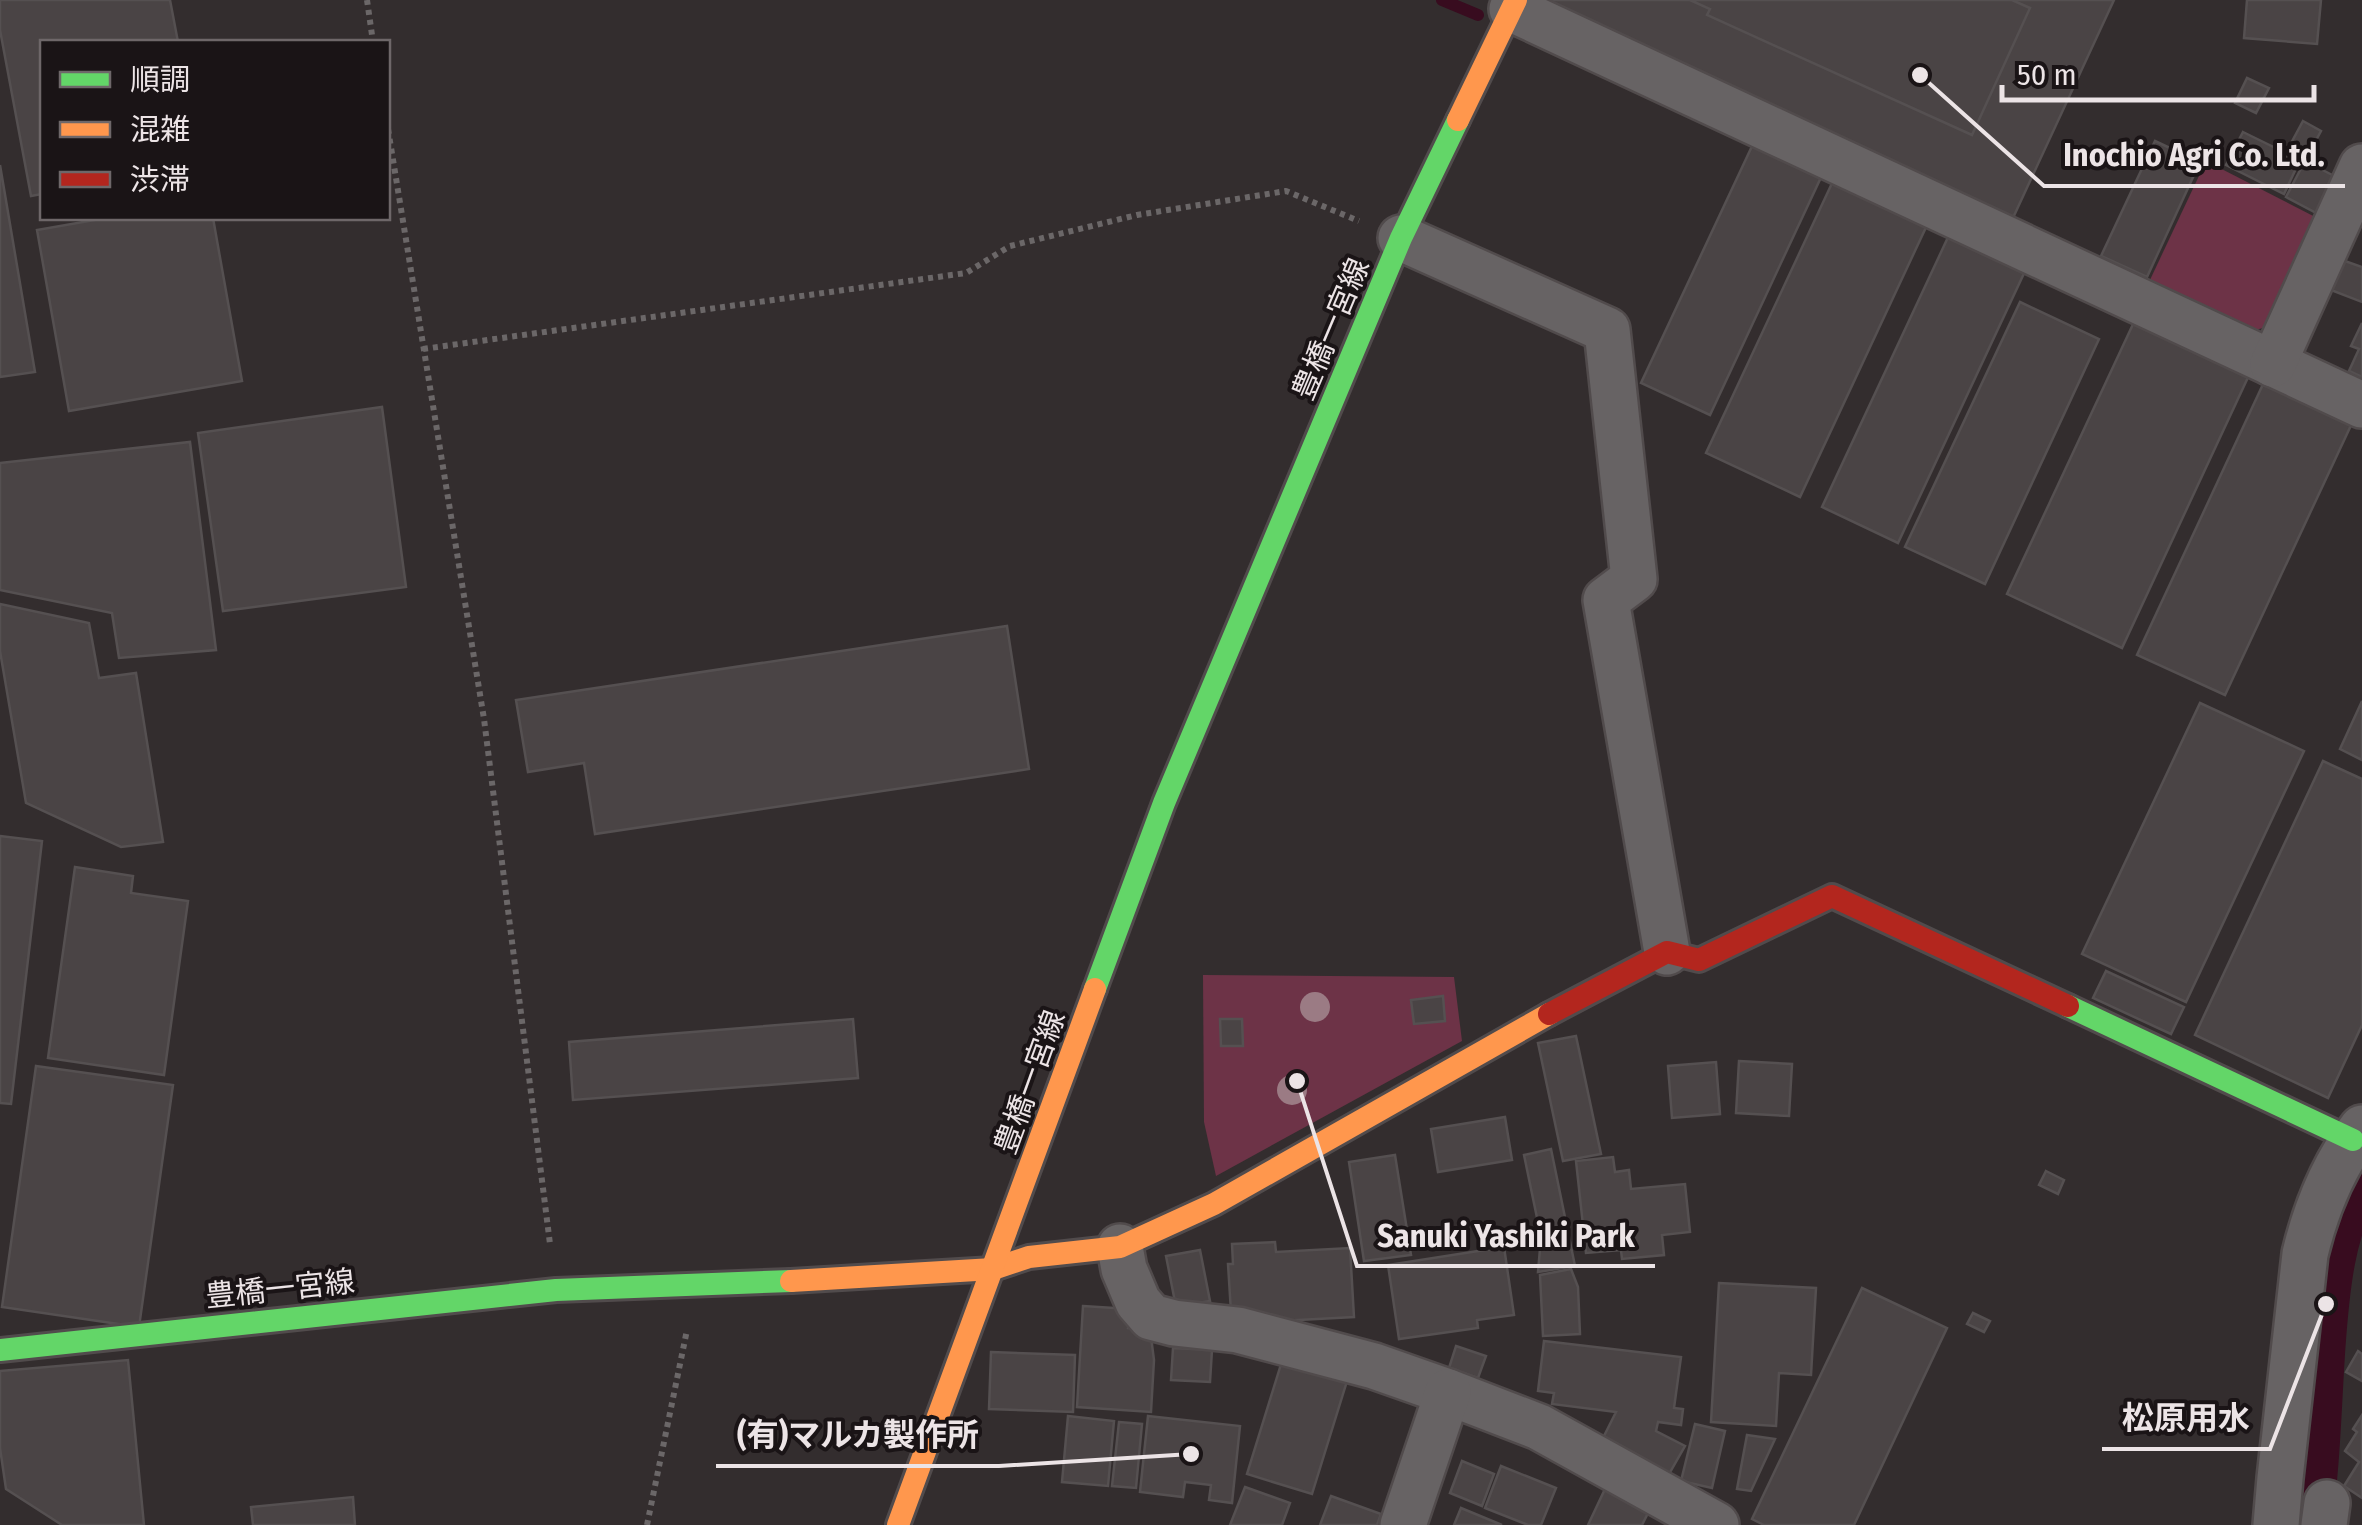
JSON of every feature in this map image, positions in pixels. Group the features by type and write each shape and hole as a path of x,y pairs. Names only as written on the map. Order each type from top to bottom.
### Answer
{"main road":[{"name":"豊橋一宮線","path":"0,1350 556,1290 992,1269 1164,802 1402,238 1514,4"},
{"path":"898,1525 992,1269 1029,1257 1120,1247 1214,1204 1559,1008 1667,952 1699,960 1832,896 2358,1134"}],"street":[{"path":"1514,4 2362,405"},
{"path":"2273,364 2362,167"},
{"path":"1402,238 1607,330 1634,579 1606,600 1667,952"},
{"path":"2276,1525 2305,1254 2327,1187 2358,1134"},
{"path":"1120,1247 1124,1269 1138,1302 1151,1317 1238,1330 1374,1366 1448,1392 1539,1427 1716,1525"},
{"path":"1404,1525 1448,1392"}],"path":[{"path":"366,0 374,40"},
{"path":"390,140 484,719 556,1290"},
{"path":"424,349 966,274 1010,246 1137,215 1286,191 1402,238"},
{"path":"647,1525 696,1286"}],"shaded area":[{"path":"2206,161 2321,220 2272,325 2253,331 2149,282"},
{"path":"1203,975 1454,977 1462,1041 1216,1176 1204,1122"}],"building":[{"path":"0,0 170,0 178,40 40,40 40,194 31,196 0,30"},
{"path":"1544,0 2114,0 2012,220"},
{"path":"1690,0 2012,0 2030,8 1972,135 1707,15 1710,9"},
{"path":"2247,0 2321,0 2317,44 2244,38"},
{"path":"2247,78 2269,88 2256,113 2235,103"},
{"path":"2303,121 2321,131 2307,157 2289,147"},
{"path":"2243,132 2300,160 2284,194 2226,165"},
{"path":"2155,141 2200,162 2147,277 2101,256"},
{"path":"1754,142 1823,173 1710,415 1641,383"},
{"path":"2305,161 2340,179 2322,216 2286,197"},
{"path":"0,165 35,372 0,377"},
{"path":"1834,179 1928,223 1800,497 1706,453"},
{"path":"94,220 213,220 242,381 69,411 37,230"},
{"path":"1950,233 2026,269 1898,543 1822,507"},
{"path":"2342,260 2362,267 2362,302 2331,290"},
{"path":"2020,302 2099,339 1985,584 1905,547"},
{"path":"2135,320 2250,373 2122,648 2007,594"},
{"path":"2362,323 2362,377 2349,371 2359,349 2351,346"},
{"path":"2265,380 2353,421 2225,695 2137,655"},
{"path":"382,407 406,587 223,611 198,433"},
{"path":"190,442 216,650 119,658 112,613 0,590 0,463"},
{"path":"0,604 89,623 99,678 136,673 163,842 121,847 26,803 0,651"},
{"path":"1007,626 1029,769 595,834 584,763 528,772 516,700"},
{"path":"2362,701 2362,760 2340,749"},
{"path":"2200,703 2304,751 2186,1002 2082,954"},
{"path":"2323,761 2362,779 2362,1025 2328,1098 2195,1035"},
{"path":"0,836 42,841 11,1104 0,1103"},
{"path":"75,867 133,876 131,893 188,901 164,1075 48,1058"},
{"path":"2106,971 2184,1007 2171,1034 2093,998"},
{"path":"1443,996 1445,1021 1414,1024 1411,1000"},
{"path":"853,1019 858,1078 573,1100 569,1042"},
{"path":"1220,1019 1242,1019 1243,1046 1221,1046"},
{"path":"1576,1036 1601,1154 1563,1161 1538,1043"},
{"path":"1739,1061 1792,1064 1789,1116 1736,1113"},
{"path":"1716,1062 1720,1114 1672,1118 1668,1066"},
{"path":"36,1066 173,1085 139,1327 2,1307"},
{"path":"1505,1117 1512,1160 1438,1172 1431,1129"},
{"path":"1551,1149 1575,1266 1538,1272 1541,1237 1524,1155"},
{"path":"1395,1155 1411,1255 1364,1261 1349,1162"},
{"path":"1613,1157 1615,1172 1629,1170 1631,1189 1685,1184 1690,1232 1662,1235 1664,1255 1622,1259 1621,1250 1586,1253 1576,1161"},
{"path":"2046,1171 2064,1180 2058,1194 2039,1185"},
{"path":"1275,1242 1276,1252 1350,1248 1354,1317 1240,1323 1231,1312 1228,1264 1233,1264 1232,1244"},
{"path":"1504,1247 1514,1315 1477,1320 1478,1328 1399,1339 1388,1265"},
{"path":"1200,1250 1210,1301 1176,1307 1166,1256"},
{"path":"1571,1269 1578,1287 1580,1334 1543,1336 1540,1275"},
{"path":"1719,1283 1816,1288 1811,1375 1779,1373 1776,1426 1711,1422"},
{"path":"1862,1288 1947,1328 1854,1525 1764,1525 1752,1519"},
{"path":"1083,1306 1129,1309 1128,1328 1150,1329 1154,1360 1151,1412 1077,1407"},
{"path":"1973,1313 1990,1321 1984,1332 1967,1324"},
{"path":"1544,1341 1681,1357 1674,1408 1683,1409 1681,1425 1658,1422 1656,1431 1685,1446 1669,1474 1603,1438 1616,1412 1552,1404 1554,1393 1538,1391"},
{"path":"1456,1346 1486,1356 1478,1378 1449,1368"},
{"path":"1173,1348 1212,1350 1210,1382 1171,1380"},
{"path":"2358,1351 2362,1354 2362,1381 2346,1372"},
{"path":"991,1352 1075,1355 1073,1412 989,1409"},
{"path":"128,1360 144,1525 62,1525 6,1489 0,1448 0,1371"},
{"path":"1282,1361 1347,1381 1312,1494 1247,1474"},
{"path":"2362,1415 2362,1498 2344,1486 2359,1462 2345,1451"},
{"path":"1068,1416 1114,1421 1108,1486 1062,1482"},
{"path":"1148,1416 1240,1426 1232,1503 1209,1500 1211,1485 1185,1482 1183,1497 1140,1492"},
{"path":"1119,1422 1142,1424 1136,1488 1112,1486"},
{"path":"1695,1424 1725,1431 1712,1488 1681,1481"},
{"path":"1747,1435 1775,1439 1751,1491 1737,1489"},
{"path":"1462,1461 1494,1474 1482,1506 1450,1493"},
{"path":"1501,1466 1556,1488 1541,1525 1528,1525 1485,1508"},
{"path":"1245,1487 1290,1503 1282,1525 1230,1525"},
{"path":"1605,1489 1649,1511 1642,1525 1588,1525"},
{"path":"1331,1496 1381,1514 1377,1525 1320,1525"},
{"path":"353,1497 355,1525 253,1525 251,1507"},
{"path":"1461,1508 1502,1525 1454,1525"}],"waterway":[{"path":"1442,0 1478,15"},
{"path":"2309,1525 2329,1282 2344,1219 2362,1180"}],"traffic: fast":[{"path":"1095,989 1164,803 1401,238 1458,120"},
{"path":"2068,1006 2353,1140"},
{"path":"0,1350 556,1290 791,1281"}],"traffic: slow":[{"path":"1458,120 1516,0"},
{"path":"898,1525 1095,989"},
{"path":"791,1281 993,1269 1029,1257 1120,1247 1214,1204 1549,1014"}],"traffic: jam":[{"path":"1549,1014 1667,952 1699,960 1832,896 2068,1006"}],"place":[{"name":"Inochio Agri Co. Ltd.","path":"1920,75"},
{"name":"Sanuki Yashiki Park","path":"1297,1081"},
{"name":"松原用水","path":"2326,1304"},
{"name":"(有)マルカ製作所","path":"1191,1454"}]}
